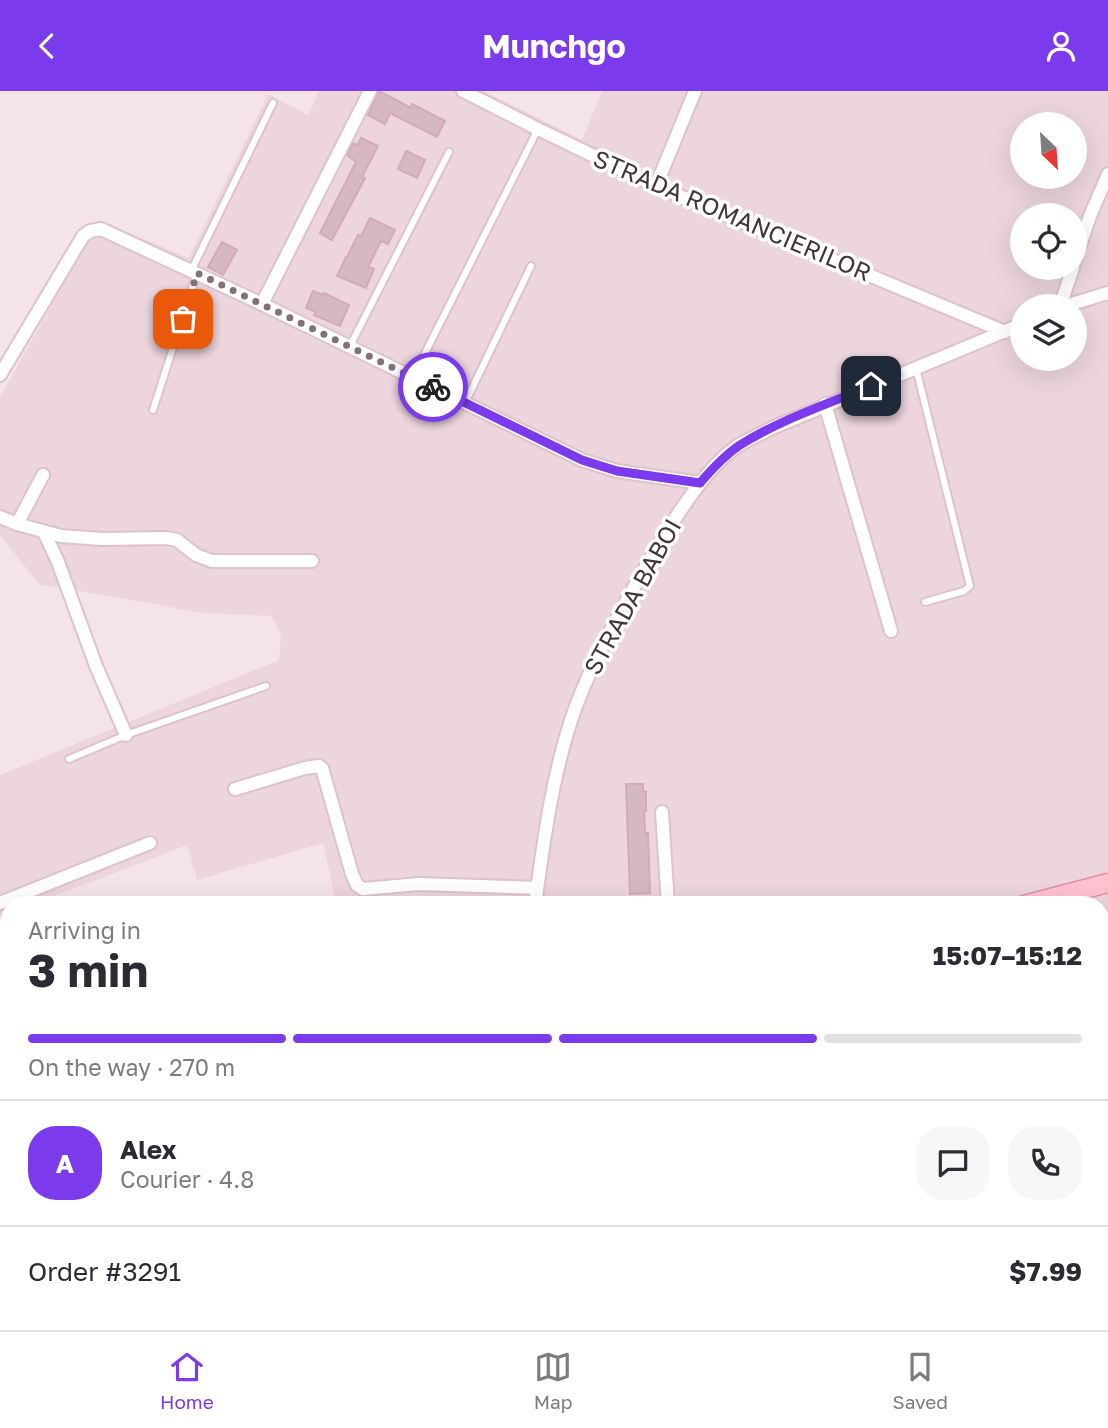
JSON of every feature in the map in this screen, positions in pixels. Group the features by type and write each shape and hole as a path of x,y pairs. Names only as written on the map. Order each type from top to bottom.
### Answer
{"main road":[{"path":"1058,896 1108,883"}],"street":[{"path":"262,304 370,91"},
{"name":"STRADA ROMANCIERILOR","path":"463,91 656,186 1005,332"},
{"path":"656,186 695,91"},
{"path":"1087,225 1108,174"},
{"path":"0,375 83,236 96,229 105,230 582,460 617,471 700,483"},
{"path":"1087,299 1108,293"},
{"name":"STRADA BABOI","path":"536,896 557,772 584,685 624,605 658,546 700,483 738,446 772,428 1010,330"},
{"path":"825,404 891,631"},
{"path":"17,524 43,475"},
{"path":"0,517 61,536 102,540 177,540 196,555 212,561 312,561"},
{"path":"44,532 126,735"},
{"path":"235,789 319,766 322,768 352,874 357,885 363,890 419,884 537,888"},
{"path":"662,812 667,896"},
{"path":"18,896 150,843"}],"lane":[{"path":"153,410 194,272 273,103"},
{"path":"413,377 538,129"},
{"path":"350,346 449,152"},
{"path":"465,403 531,266"},
{"path":"916,368 970,586 964,591 925,602"},
{"path":"69,759 126,735 266,685"}],"shaded area":[{"path":"319,91 484,91 582,140 602,91 1108,91 1108,896 335,896 323,843 197,880 187,845 54,896 0,896 0,775 279,660 281,636 272,616 204,613 39,584 0,535 0,397 99,220 189,258 268,94 308,115"}],"building":[{"path":"379,91 411,108 412,104 445,121 437,137 390,113 385,124 368,115"},
{"path":"361,138 378,146 362,177 365,178 332,240 320,233 356,162 347,155 353,143 358,145"},
{"path":"406,151 425,160 417,178 398,169"},
{"path":"370,218 395,230 388,244 381,241 368,267 374,269 366,288 337,276"},
{"path":"222,242 237,250 223,275 208,267"},
{"path":"313,291 323,295 324,293 349,305 340,326 314,315 316,312 306,308"},
{"path":"626,784 643,784 643,792 646,792 644,811 645,833 648,833 650,893 630,894"}],"way so far":[{"path":"183,319 197,273 433,387"}],"route":[{"path":"433,387 582,460 617,471 700,483 738,446 825,404 871,386"}]}
